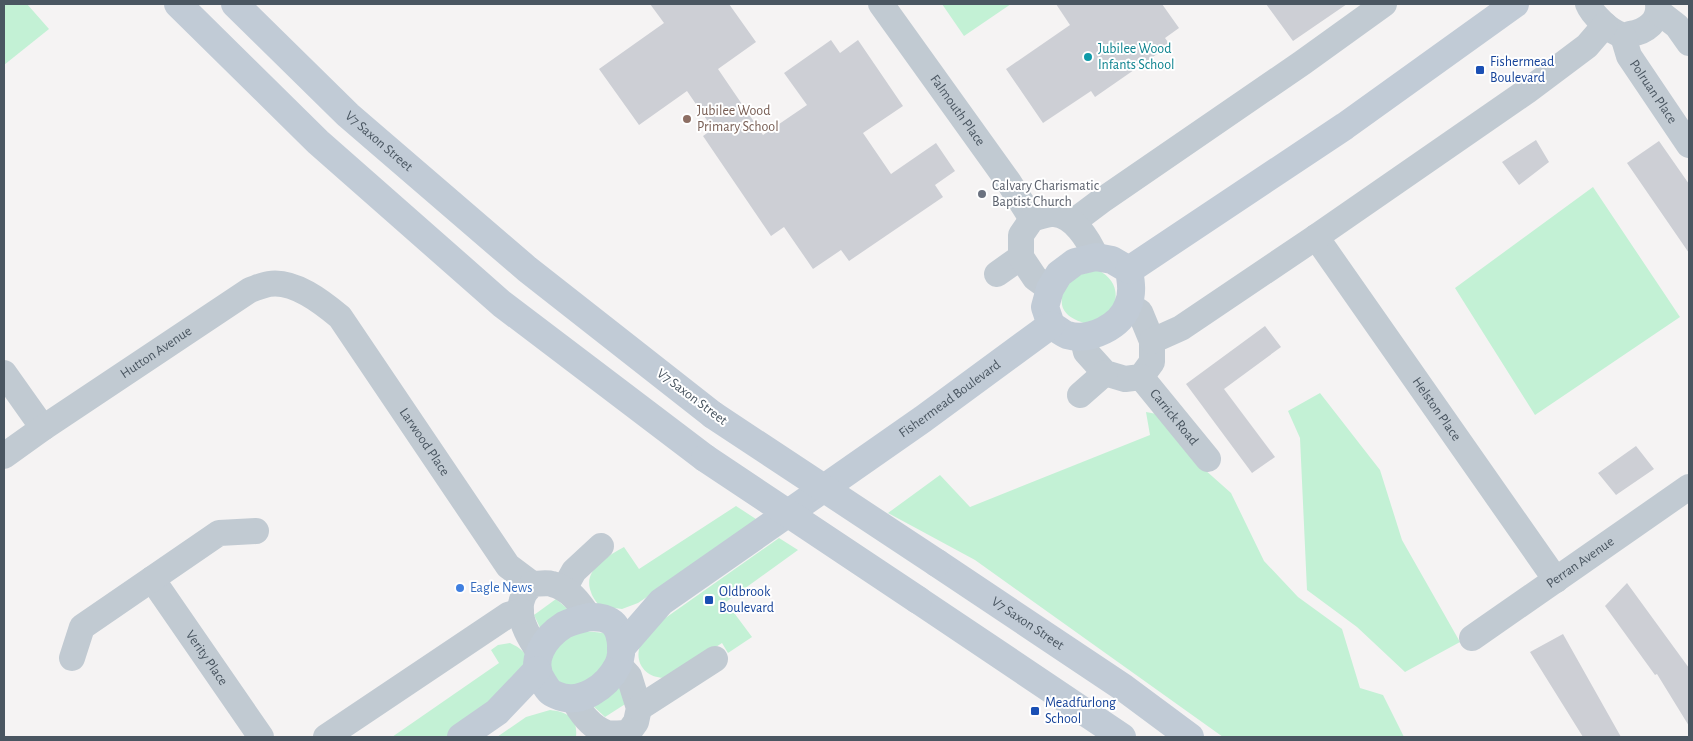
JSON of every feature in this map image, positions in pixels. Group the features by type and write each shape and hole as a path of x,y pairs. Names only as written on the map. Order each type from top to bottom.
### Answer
{"street":[{"path":"178,4 318,142 502,304 705,458 1122,737"},
{"name":"V7 Saxon Street","path":"235,4 348,115 527,269 714,415 1124,688 1190,737"},
{"name":"Falmouth Place","path":"881,4 1008,181 1032,219"},
{"path":"1073,222 1101,200 1302,63 1384,4"},
{"path":"1129,270 1345,126 1514,4"},
{"name":"Polruan Place","path":"1588,4 1614,30 1629,56 1689,145"},
{"path":"1152,341 1181,328 1316,238 1527,91 1587,46 1614,30 1638,33 1652,25 1658,8 1677,26 1689,43"},
{"path":"1050,289 1035,278 1022,257 1020,235 1032,219 1054,214 1073,222 1090,242 1096,257"},
{"name":"Helston Place","path":"1316,238 1556,580"},
{"path":"997,274 1022,257"},
{"path":"1096,257 1112,260 1129,270 1132,288 1128,306 1119,320 1101,332 1082,336 1068,335 1051,325 1045,307 1050,289 1058,274 1075,262 1096,257"},
{"name":"Hutton Avenue","path":"4,456 250,290 270,284 289,286 316,298"},
{"name":"Larwood Place","path":"316,298 340,317 508,566 532,584"},
{"path":"1082,336 1086,352 1105,373 1125,379 1141,377 1152,362 1152,341 1140,312 1128,306"},
{"name":"Fishermead Boulevard","path":"661,602 848,472 1051,325"},
{"path":"4,372 43,428"},
{"path":"1080,395 1105,373"},
{"name":"Carrick Road","path":"1141,377 1208,460"},
{"name":"Perran Avenue","path":"1472,638 1689,487"},
{"path":"72,658 82,627 219,533 256,531"},
{"path":"564,589 574,571 601,546"},
{"name":"Verity Place","path":"152,579 260,737"},
{"path":"551,583 564,589 619,632 620,656 629,676 639,708 636,722 630,735 591,731 579,711 550,678 528,637 521,611 522,597 532,584 551,583"},
{"path":"550,678 552,634 565,624 600,619 661,602"},
{"path":"550,678 591,694 607,680 620,656 661,602"},
{"path":"326,737 508,615 521,611"},
{"path":"639,708 715,659"},
{"path":"461,737 550,678"}],"green space":[{"path":"4,4 27,4 49,29 4,65"},
{"path":"942,4 1011,4 964,36"},
{"path":"1593,187 1680,317 1535,415 1455,288"},
{"path":"1098,270 1112,282 1116,292 1112,311 1087,324 1077,321 1070,317 1063,307 1062,295 1067,278"},
{"path":"1320,393 1380,470 1402,540 1460,642 1405,672 1357,627 1307,590 1300,438 1288,411"},
{"path":"1146,412 1162,415 1195,461 1231,493 1264,561 1298,597 1342,629 1360,688 1383,695 1404,737 1223,737 975,560 888,513 940,475 970,507 1150,435"},
{"path":"736,506 759,521 638,603 622,609 599,606 589,584 593,570 604,559 624,547 639,569"},
{"path":"779,538 798,550 726,602 752,637 728,653 722,643 670,677 657,677 643,668 638,656 639,649 643,640 654,626"},
{"path":"556,599 571,612 542,632 534,615"},
{"path":"585,631 604,633 609,640 610,663 584,686 556,684 549,663 555,650 562,642"},
{"path":"510,643 523,651 531,664 451,737 392,737 499,663 491,650 498,645"},
{"path":"622,684 630,701 605,717 592,705"},
{"path":"550,710 562,712 573,720 576,737 497,737 526,717"}],"building":[{"path":"650,4 729,4 756,42 718,69 763,135 807,105 784,73 831,40 840,53 858,40 903,106 863,133 891,174 936,143 955,171 935,185 943,197 849,261 841,250 813,269 784,227 771,236 703,136 713,129 687,91 639,125 599,69 664,23"},
{"name":"Jubilee Wood Infants School","path":"1056,4 1162,4 1179,28 1165,38 1170,45 1095,97 1091,91 1043,123 1006,69 1070,25"},
{"path":"1266,4 1347,4 1293,41"},
{"path":"1536,140 1549,162 1519,185 1502,162"},
{"path":"1659,141 1689,184 1689,253 1627,163"},
{"path":"1265,326 1281,347 1224,389 1275,457 1252,473 1186,384"},
{"path":"1636,446 1654,469 1616,495 1598,473"},
{"path":"1627,583 1689,668 1689,726 1657,674 1655,675 1605,606"},
{"path":"1563,634 1621,737 1583,737 1530,652"}],"place":[{"name":"Jubilee Wood Infants School","path":"1088,57"},
{"name":"Fishermead Boulevard","path":"1480,70"},
{"name":"Jubilee Wood Primary School","path":"687,119"},
{"name":"Calvary Charismatic Baptist Church","path":"982,194"},
{"name":"Eagle News","path":"460,588"},
{"name":"Oldbrook Boulevard","path":"709,600"},
{"name":"Meadfurlong School","path":"1035,711"}]}
